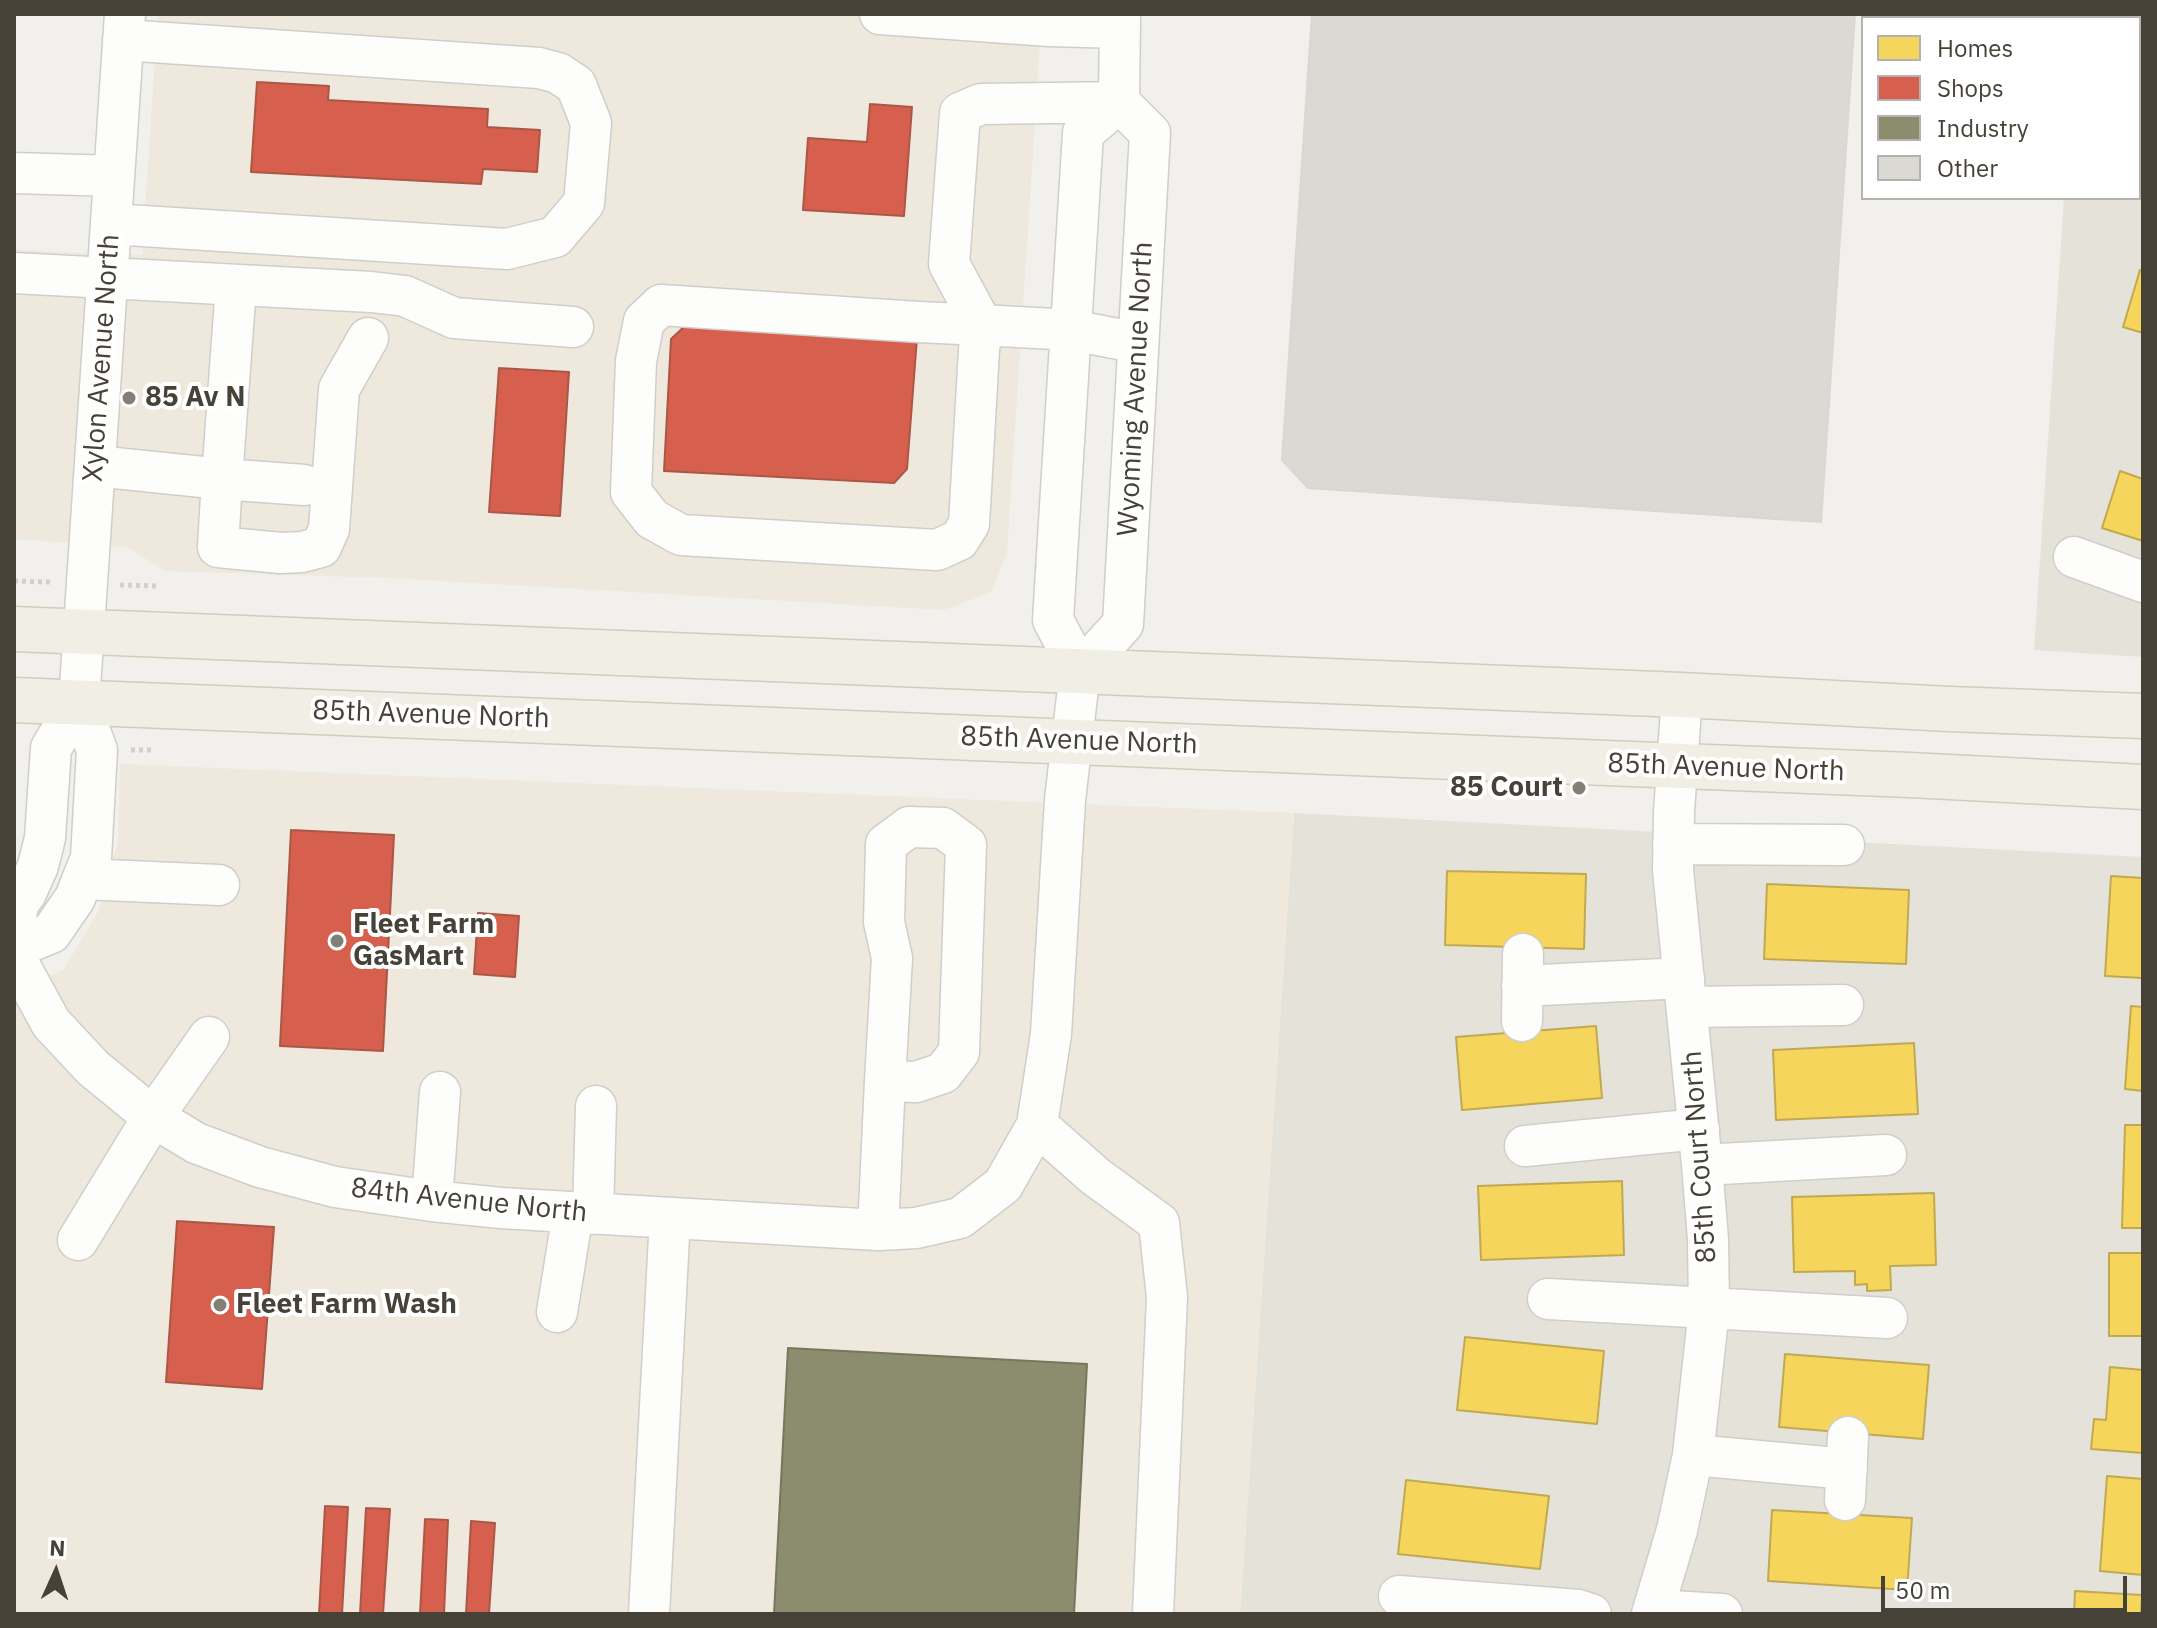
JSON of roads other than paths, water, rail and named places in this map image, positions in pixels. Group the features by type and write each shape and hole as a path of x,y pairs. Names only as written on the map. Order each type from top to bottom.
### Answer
{"main road":[{"path":"14,629 2143,716"},
{"name":"85th Avenue North","path":"14,700 1910,775 2143,787"}],"street":[{"path":"880,14 1049,26 1120,21 1119,102 1083,133 1053,620 1080,671 1065,800 1051,1034 1037,1125 1095,1176 1159,1223 1167,1297 1153,1614"},
{"path":"111,224 507,249 555,237 584,203 591,123 576,85 558,73 539,68 124,27"},
{"name":"Xylon Avenue North","path":"79,702 124,27"},
{"path":"1119,102 981,104 960,113 949,264 982,325 969,524 959,540 937,550 681,535 652,519 631,492 636,361 644,321 661,305 982,325 1072,330 1138,343"},
{"name":"Wyoming Avenue North","path":"1080,671 1123,624 1150,133 1119,102"},
{"path":"14,173 114,176"},
{"path":"14,273 371,292 405,296 454,318 573,327"},
{"path":"236,285 218,547 281,553 321,547 329,529 339,389 368,338"},
{"path":"95,466 304,485"},
{"path":"2074,557 2143,582"},
{"name":"85th Court North","path":"1653,1612 1677,1530 1693,1455 1709,1309 1708,1239 1701,1147 1674,885 1673,844 1682,695"},
{"path":"14,948 51,933 75,898 91,858 97,750 79,702"},
{"path":"14,931 18,904 38,866 45,838 51,748 79,702"},
{"path":"878,1230 885,1081 892,958 884,922 886,844 909,827 943,828 966,845 959,1052 943,1073 916,1082 885,1081"},
{"path":"1673,844 1844,845"},
{"path":"83,879 219,885"},
{"name":"84th Avenue North","path":"14,955 51,1023 93,1068 153,1117 196,1143 260,1167 335,1187 432,1201 583,1213 878,1230 916,1228 960,1218 1003,1185 1037,1125"},
{"path":"1522,987 1686,993 1843,1005"},
{"path":"78,1240 153,1117 209,1037"},
{"path":"432,1201 440,1092"},
{"path":"557,1312 583,1213 596,1106"},
{"path":"1525,1146 1701,1147 1886,1155"},
{"path":"649,1614 670,1218"},
{"path":"1548,1299 1887,1318"},
{"path":"1693,1455 1847,1469"},
{"path":"1399,1596 1578,1610 1591,1614"},
{"path":"1653,1612 1722,1614"}],"place":[{"name":"85 Av N","path":"129,398"},
{"name":"85 Court","path":"1579,788"},
{"name":"Fleet Farm GasMart","path":"337,941"},
{"name":"Fleet Farm Wash","path":"220,1305"}]}
